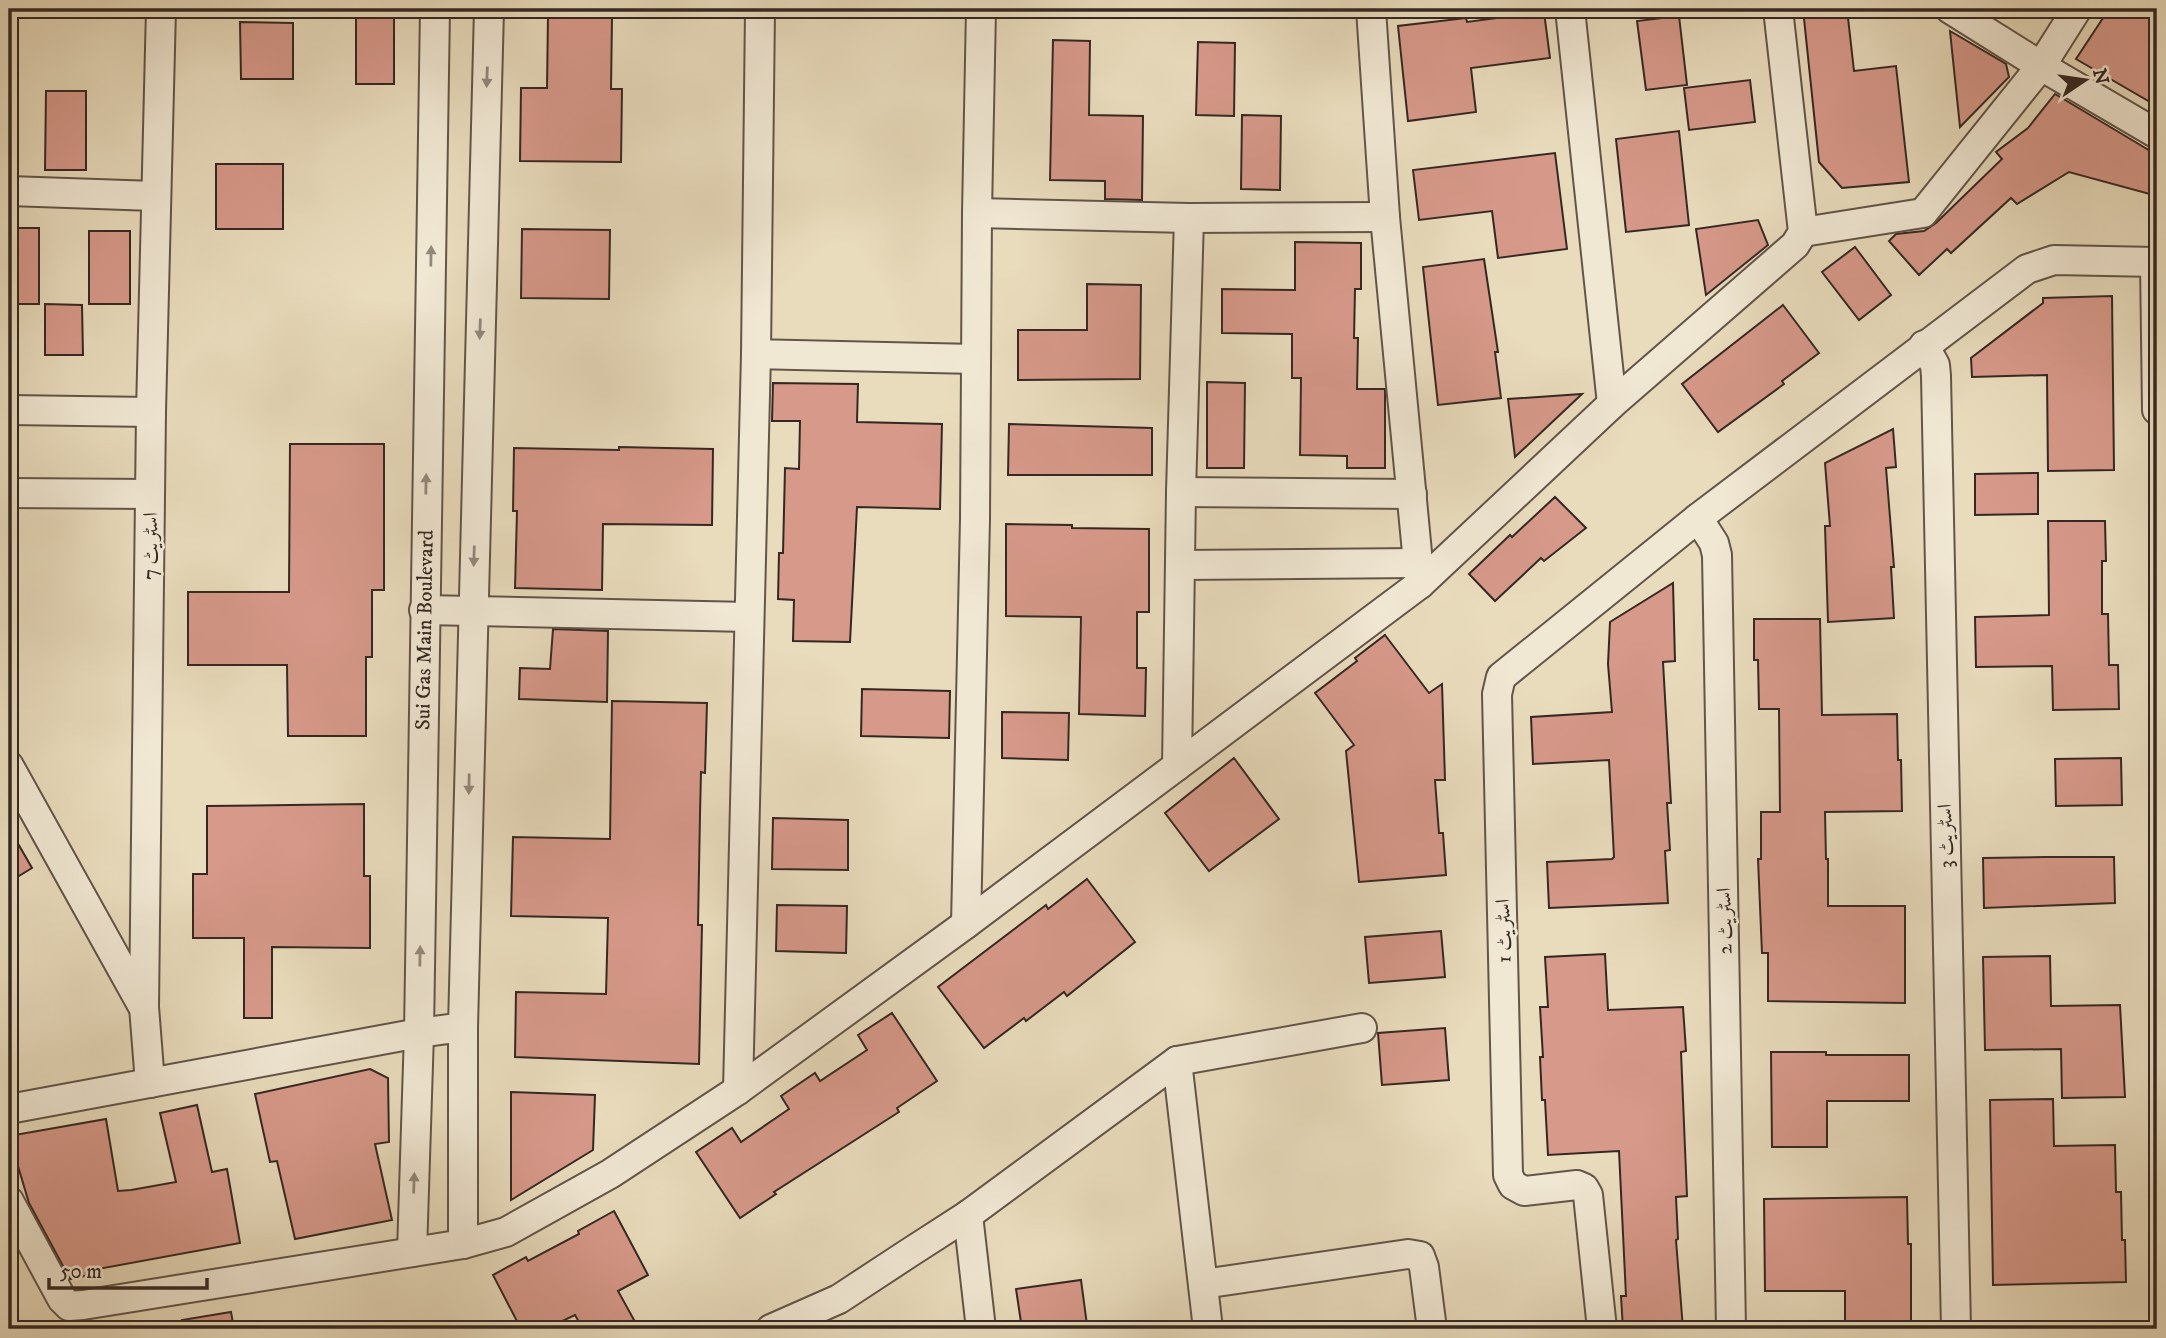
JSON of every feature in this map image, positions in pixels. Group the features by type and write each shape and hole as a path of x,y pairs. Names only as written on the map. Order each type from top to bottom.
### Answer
{"street":[{"name":"اسٹریٹ 7","path":"149,1083 144,1007 151,412 161,9"},
{"name":"Sui Gas Main Boulevard","path":"412,1252 419,1033 435,9"},
{"path":"463,1244 463,1027 489,9"},
{"path":"738,1090 756,354 760,9"},
{"path":"966,925 981,9"},
{"path":"1371,9 1385,217 1419,574"},
{"path":"1570,9 1612,404"},
{"path":"9,1201 62,1299 69,1306 463,1244 506,1232 610,1174 738,1090 966,925 1177,766 1419,574 1795,245 1803,232 1778,9"},
{"path":"1950,9 2157,134"},
{"path":"1803,232 1923,213 2041,66 2077,9"},
{"path":"9,191 155,196"},
{"path":"977,213 1189,218 1385,217"},
{"path":"1177,766 1189,218"},
{"path":"1698,518 1924,345 2027,269 2041,263 2068,260 2156,262 2157,410"},
{"name":"اسٹریٹ 3","path":"1924,345 1935,365 1936,376 1956,1329"},
{"path":"756,354 976,359"},
{"path":"9,410 151,412"},
{"path":"1181,492 1412,494"},
{"path":"9,493 150,494"},
{"name":"اسٹریٹ 1","path":"1602,1329 1588,1195 1584,1188 1577,1185 1524,1191 1513,1185 1508,1175 1497,694 1501,677 1511,667 1698,518"},
{"name":"اسٹریٹ 2","path":"1698,518 1714,543 1717,555 1731,1329"},
{"path":"1180,565 1419,574"},
{"path":"424,610 749,617"},
{"path":"9,766 144,1007"},
{"path":"9,1109 463,1027"},
{"path":"771,1329 839,1298 968,1215 1177,1061 1362,1028"},
{"path":"1177,1061 1208,1329"},
{"path":"968,1215 981,1329"},
{"path":"1203,1284 1408,1254 1420,1256 1424,1267 1432,1329"}],"building":[{"path":"356,9 394,9 394,84 356,84"},
{"path":"1803,9 1847,9 1854,71 1896,66 1909,182 1842,188 1819,162"},
{"path":"2109,9 2157,9 2157,106 2076,59"},
{"path":"1544,12 1550,58 1471,68 1476,112 1408,121 1398,26 1466,18 1467,22"},
{"path":"548,16 612,17 611,89 622,89 621,162 520,161 521,88 547,88"},
{"path":"1679,16 1687,85 1646,90 1637,21"},
{"path":"240,22 293,23 293,79 241,79"},
{"path":"1950,31 2006,64 2009,77 1960,127"},
{"path":"1053,40 1090,41 1089,115 1143,116 1142,200 1105,199 1105,181 1050,180"},
{"path":"1198,42 1235,43 1234,116 1196,115"},
{"path":"1750,80 1755,122 1689,130 1684,88"},
{"path":"46,91 86,91 86,170 45,170"},
{"path":"2055,94 2157,155 2157,196 2069,172 2017,204 2011,198 1951,253 1947,249 1919,275 1889,241 1896,234 1924,231 1936,223 2002,159 1996,152 2028,128"},
{"path":"1242,115 1281,116 1280,190 1241,189"},
{"path":"1679,131 1689,225 1626,232 1616,139"},
{"path":"1555,153 1567,249 1498,258 1492,211 1419,220 1413,170"},
{"path":"216,164 283,164 283,229 216,229"},
{"path":"1758,220 1768,245 1706,295 1696,229"},
{"path":"9,228 39,228 39,304 9,304"},
{"path":"522,229 610,230 609,299 521,298"},
{"path":"89,231 130,231 130,304 89,304"},
{"path":"1295,242 1361,243 1361,289 1355,289 1357,389 1385,389 1385,468 1347,468 1347,456 1300,455 1301,378 1292,378 1292,334 1222,333 1222,289 1295,290"},
{"path":"1855,247 1891,295 1859,320 1822,272"},
{"path":"1484,259 1498,352 1495,352 1501,398 1438,405 1423,267"},
{"path":"1087,284 1141,285 1140,379 1018,380 1018,330 1087,330"},
{"path":"2112,296 2114,470 2048,471 2047,375 1972,377 1971,358 2043,303 2043,298"},
{"path":"45,304 82,305 83,355 45,355"},
{"path":"1783,305 1819,353 1782,381 1784,384 1718,432 1682,384"},
{"path":"1207,382 1245,383 1244,468 1207,468"},
{"path":"773,383 858,384 857,422 942,424 940,509 857,507 850,642 793,641 794,600 778,599 779,553 783,553 785,468 799,469 800,421 772,421"},
{"path":"1582,394 1515,457 1508,399"},
{"path":"1009,424 1152,428 1152,475 1008,475"},
{"path":"1893,429 1896,467 1886,468 1894,567 1891,567 1894,618 1828,622 1825,526 1830,526 1825,463"},
{"path":"290,444 384,444 384,590 372,590 372,657 366,657 366,736 288,736 287,665 188,665 188,592 289,592"},
{"path":"619,447 713,449 712,525 603,524 602,590 515,588 517,511 513,511 514,448 619,450"},
{"path":"2038,473 2038,514 1975,515 1975,474"},
{"path":"1555,497 1586,528 1544,561 1541,558 1495,601 1469,574"},
{"path":"2048,521 2105,521 2106,561 2102,561 2102,614 2108,614 2109,665 2118,665 2119,709 2053,710 2052,666 1976,667 1975,617 2049,615"},
{"path":"1006,524 1149,529 1149,612 1137,612 1137,668 1146,668 1145,716 1079,714 1081,617 1006,616"},
{"path":"1673,583 1675,661 1663,662 1671,803 1667,803 1670,850 1665,851 1668,903 1549,908 1547,862 1614,857 1609,760 1533,764 1531,717 1612,712 1608,664 1610,622"},
{"path":"1754,619 1820,619 1822,715 1897,714 1902,811 1825,812 1826,859 1828,906 1905,906 1905,1003 1768,1001 1768,953 1762,953 1758,859 1761,859 1761,812 1780,812 1779,709 1759,709 1758,660 1754,660"},
{"path":"553,629 608,631 607,702 519,699 520,668 550,669"},
{"path":"1385,635 1429,693 1442,684 1445,780 1435,780 1439,833 1443,833 1446,875 1359,882 1346,751 1354,745 1315,693 1357,661 1355,658"},
{"path":"862,689 950,691 949,738 861,736"},
{"path":"612,701 707,703 705,773 701,772 700,814 698,925 702,925 699,1064 515,1057 516,992 606,994 608,918 511,916 513,837 610,839"},
{"path":"1002,712 1069,713 1068,760 1002,758"},
{"path":"1234,758 1279,819 1209,871 1165,813"},
{"path":"2121,758 2122,805 2056,806 2055,759"},
{"path":"364,804 364,876 370,876 370,948 272,947 272,1018 244,1018 244,938 193,938 193,874 207,874 207,806"},
{"path":"773,818 848,820 848,870 772,869"},
{"path":"9,828 32,868 9,882"},
{"path":"2114,857 2115,903 1984,908 1983,858"},
{"path":"1087,879 1135,942 1067,996 1064,992 984,1048 938,987 1046,905 1048,909"},
{"path":"777,905 847,906 846,953 776,951"},
{"path":"1441,931 1445,977 1369,983 1365,937"},
{"path":"1605,954 1608,1010 1683,1007 1686,1051 1681,1052 1687,1196 1676,1197 1676,1240 1683,1329 1623,1329 1621,1296 1626,1296 1619,1151 1548,1155 1540,1057 1543,1057 1540,1007 1548,1007 1545,957"},
{"path":"2050,956 2051,1006 2120,1005 2125,1097 2062,1098 2061,1049 1985,1050 1983,957"},
{"path":"892,1013 937,1081 897,1108 899,1112 774,1192 776,1194 740,1218 696,1152 732,1128 741,1142 789,1109 781,1096 815,1073 820,1081 867,1050 858,1035"},
{"path":"1445,1028 1449,1080 1382,1085 1378,1033"},
{"path":"1771,1052 1909,1055 1909,1101 1827,1101 1827,1147 1772,1147"},
{"path":"370,1069 388,1078 389,1142 375,1144 392,1220 295,1239 277,1161 270,1162 255,1094"},
{"path":"511,1092 595,1095 593,1150 511,1200"},
{"path":"2053,1099 2054,1146 2115,1145 2116,1192 2121,1192 2126,1282 1993,1285 1990,1100"},
{"path":"197,1105 212,1172 227,1169 240,1243 98,1269 99,1273 70,1279 29,1203 9,1136 106,1119 118,1191 131,1190 176,1182 160,1113"},
{"path":"1907,1197 1908,1244 1911,1244 1911,1329 1845,1329 1845,1291 1765,1291 1764,1199"},
{"path":"614,1211 648,1275 618,1291 639,1329 583,1329 575,1315 545,1329 521,1329 493,1275 526,1257 528,1261 579,1234 578,1231"},
{"path":"1081,1280 1087,1325 1057,1329 1022,1329 1016,1289"},
{"path":"231,1312 234,1329 183,1329 182,1320"}]}
